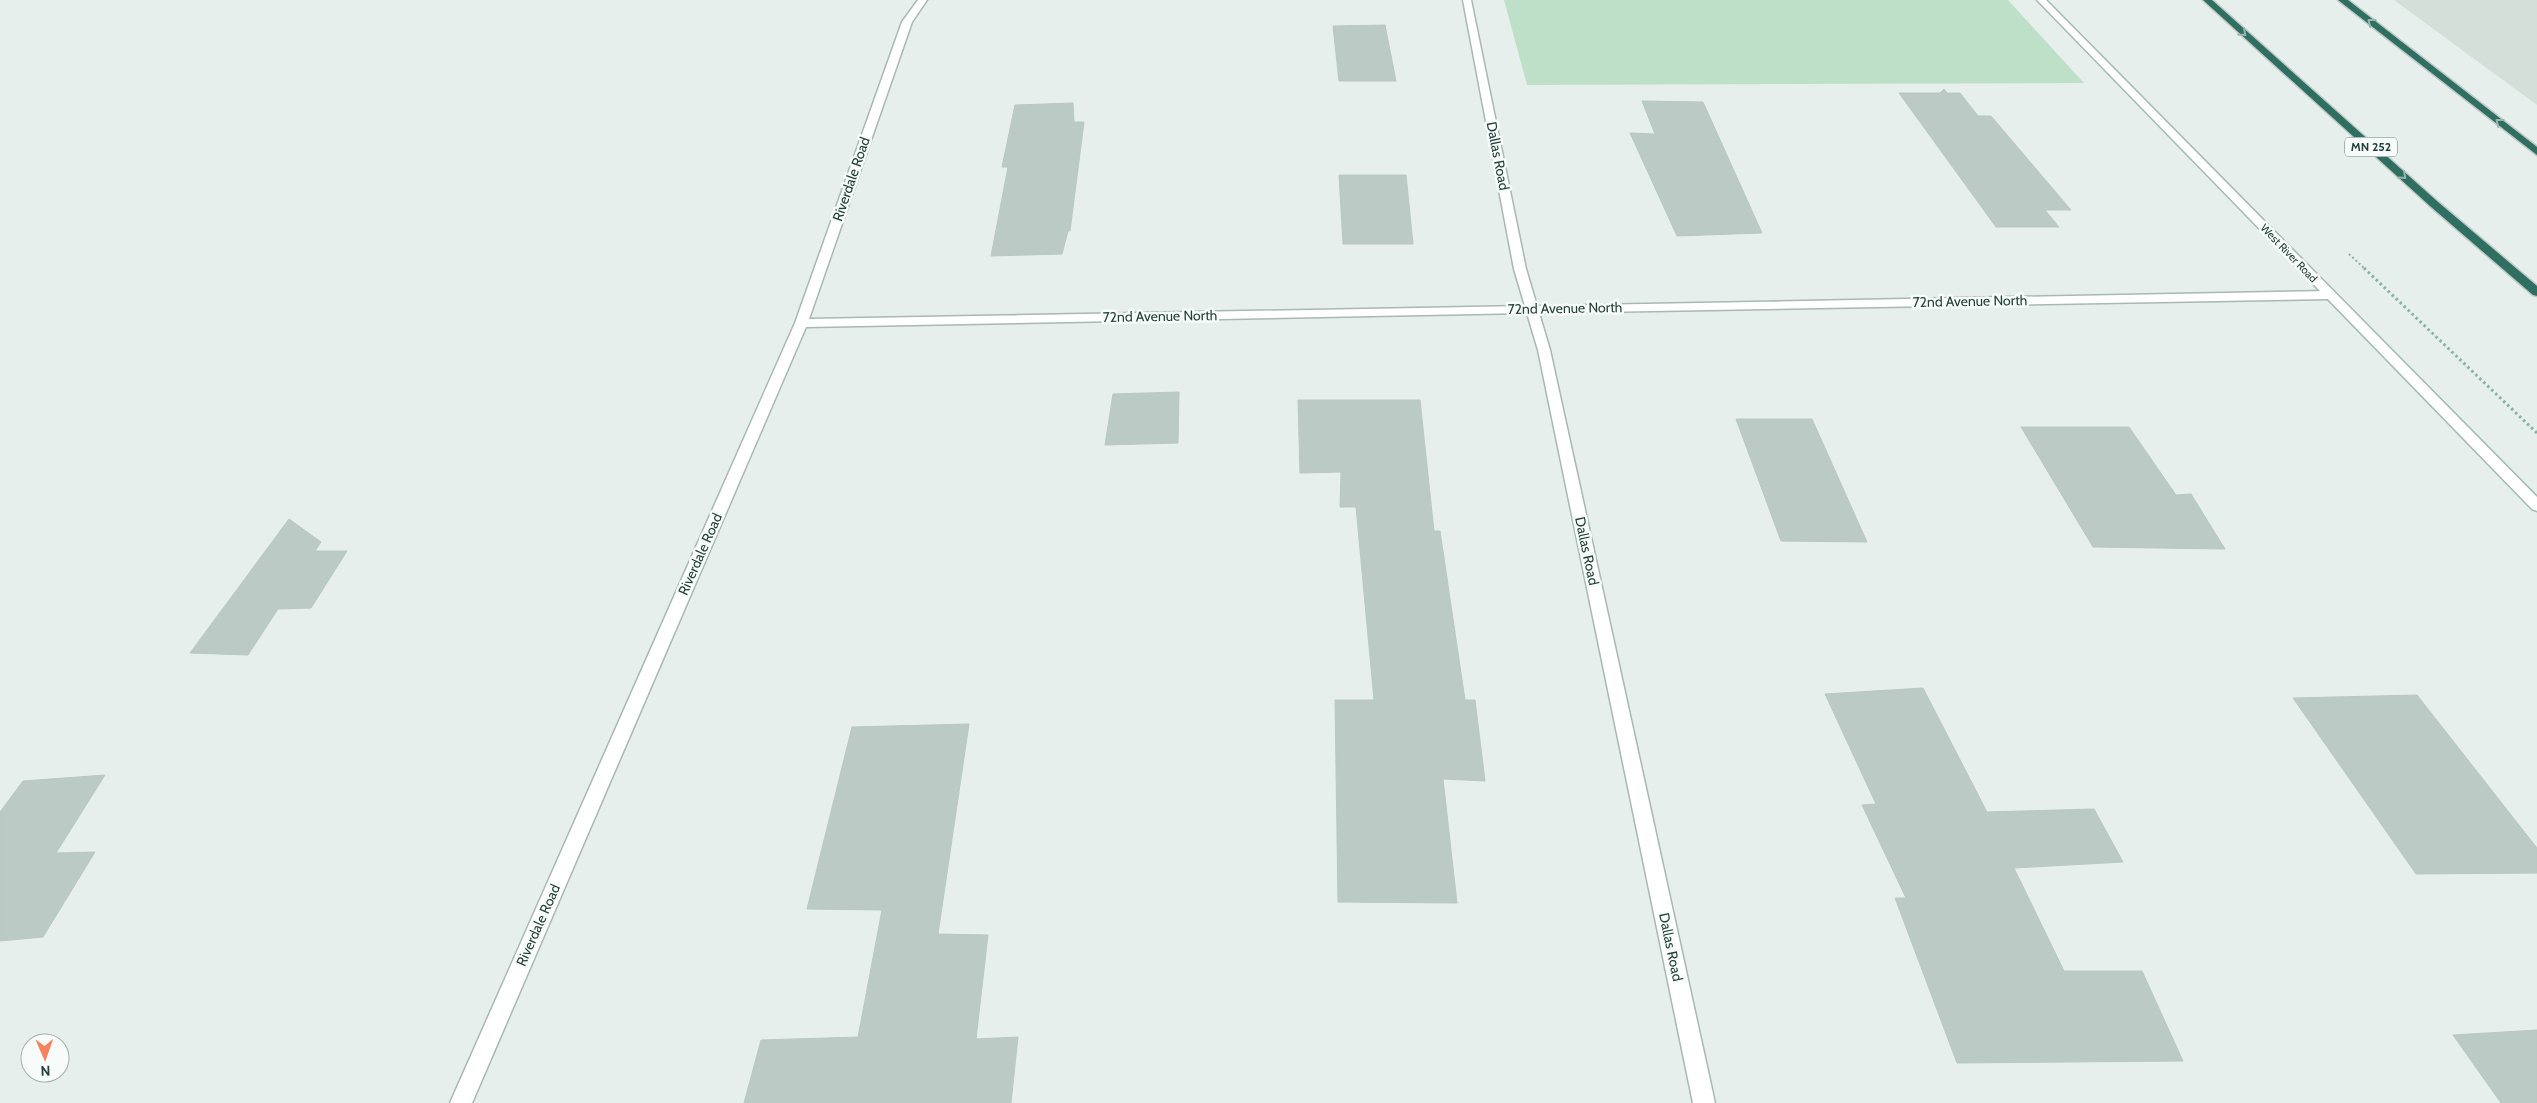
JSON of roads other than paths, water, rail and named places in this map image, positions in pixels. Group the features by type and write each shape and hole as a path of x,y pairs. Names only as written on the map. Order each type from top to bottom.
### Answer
{"highway":[{"name":"MN 252","path":"2207,0 2434,204 2537,292"},
{"path":"2342,0 2537,152"}],"street":[{"name":"Riverdale Road","path":"460,1103 800,323 907,22 923,0"},
{"name":"Dallas Road","path":"1468,0 1520,269 1548,370 1704,1103"},
{"name":"West River Road","path":"2041,0 2408,372 2537,506"},
{"name":"72nd Avenue North","path":"800,323 2330,295"}]}
